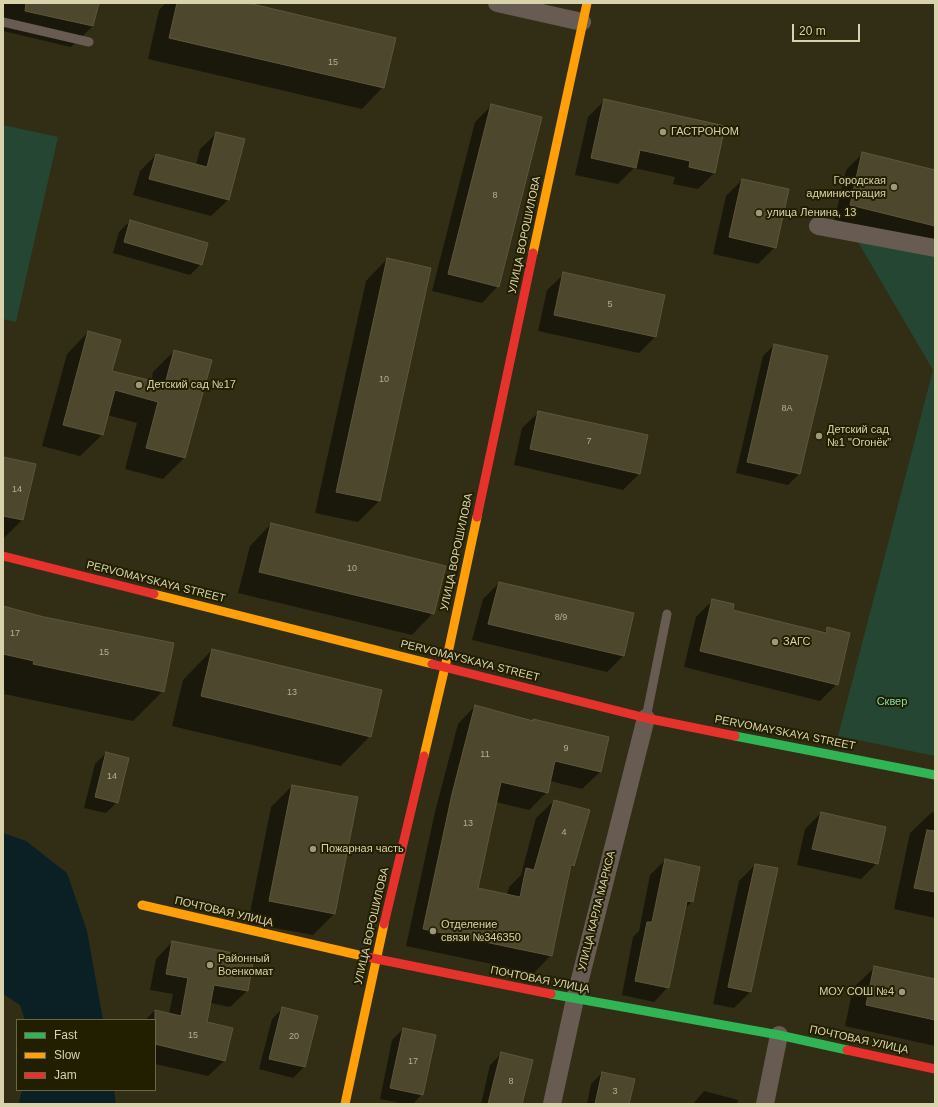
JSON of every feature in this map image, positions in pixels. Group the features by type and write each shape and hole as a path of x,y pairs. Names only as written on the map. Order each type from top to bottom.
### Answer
{"main road":[{"name":"УЛИЦА ВОРОШИЛОВА","path":"345,1104 376,959 445,667 587,3"},
{"name":"PERVOMAYSKAYA STREET","path":"3,556 646,718 935,775"},
{"name":"ПОЧТОВАЯ УЛИЦА","path":"142,905 376,959 575,999 779,1036 935,1069"}],"street":[{"path":"497,3 582,22"},
{"path":"818,226 935,248"},
{"name":"УЛИЦА КАРЛА МАРКСА","path":"552,1104 575,999 646,718"},
{"path":"765,1104 779,1036"}],"lane":[{"path":"3,22 89,42"},
{"path":"646,718 667,614"}],"green space":[{"path":"3,125 58,137 16,322 3,319"},
{"name":"Сквер","path":"855,237 935,255 935,756 838,736 933,370"}],"water":[{"path":"3,833 26,841 67,873 87,931 103,1019 25,1019 20,1005 3,994"},
{"path":"22,1091 114,1091 116,1104 20,1104 19,1102"}],"building":[{"path":"26,3 99,3 93,26 25,11"},
{"path":"177,3 248,3 396,38 384,88 169,38"},
{"path":"604,99 725,126 715,173 689,167 690,161 640,150 636,168 591,158"},
{"path":"491,104 542,117 499,287 448,274"},
{"path":"216,132 245,139 229,200 149,179 156,154 207,167"},
{"name":"Городская администрация","path":"862,152 935,170 935,226 850,205"},
{"name":"улица Ленина, 13","path":"742,179 789,189 776,248 729,237"},
{"path":"130,220 208,243 202,265 124,242"},
{"path":"387,258 431,268 380,501 336,492"},
{"path":"563,272 665,295 656,337 554,315"},
{"name":"Детский сад №17","path":"88,331 121,340 112,371 165,384 174,350 212,360 185,458 146,448 158,402 115,390 103,435 63,425"},
{"path":"774,344 828,356 800,474 747,462"},
{"path":"538,411 648,435 640,474 530,449"},
{"path":"3,457 36,464 23,520 3,516"},
{"path":"271,523 446,566 434,614 259,572"},
{"path":"499,582 634,613 624,656 488,624"},
{"name":"ЗАГС","path":"712,599 734,604 733,610 826,633 827,627 850,633 838,685 700,651"},
{"path":"3,606 44,617 174,643 164,692 33,664 34,661 3,654"},
{"path":"212,649 382,690 371,737 201,696"},
{"path":"475,705 533,721 533,719 609,737 601,772 555,761 548,793 501,782 478,888 520,897 526,868 534,870 554,800 590,810 574,866 571,865 552,956 423,929 452,794"},
{"path":"106,752 129,758 118,803 95,797"},
{"name":"Пожарная часть","path":"292,785 358,797 335,914 269,901"},
{"path":"821,812 886,827 878,864 812,849"},
{"path":"927,830 935,831 935,892 914,888"},
{"path":"665,859 700,867 693,902 687,901 669,988 635,981 647,922 652,922"},
{"path":"755,864 778,868 751,992 728,987"},
{"path":"172,941 254,957 248,991 214,985 207,1022 233,1028 225,1061 156,1044 155,1010 181,1016 188,978 166,974"},
{"name":"МОУ СОШ №4","path":"874,966 935,979 935,1020 866,1005"},
{"path":"282,1007 318,1016 305,1067 269,1059"},
{"path":"403,1028 436,1035 423,1095 390,1088"},
{"path":"501,1052 533,1060 522,1104 488,1104"},
{"path":"602,1072 635,1079 629,1104 595,1104"}],"traffic: fast":[{"path":"735,736 935,775"},
{"path":"551,994 779,1035 847,1050"}],"traffic: slow":[{"path":"533,253 587,3"},
{"path":"424,756 445,667 477,517"},
{"path":"154,594 432,664"},
{"path":"142,905 367,957"},
{"path":"345,1104 384,924"}],"traffic: jam":[{"path":"477,517 533,253"},
{"path":"3,556 154,594"},
{"path":"432,664 646,718 735,736"},
{"path":"384,924 424,756"},
{"path":"367,957 551,994"},
{"path":"847,1050 935,1069"}],"place":[{"name":"ГАСТРОНОМ","path":"663,132"},
{"name":"Городская администрация","path":"894,187"},
{"name":"улица Ленина, 13","path":"759,213"},
{"name":"Детский сад №17","path":"139,385"},
{"name":"Детский сад №1 \"Огонёк\"","path":"819,436"},
{"name":"ЗАГС","path":"775,642"},
{"name":"Пожарная часть","path":"313,849"},
{"name":"Отделение связи №346350","path":"433,931"},
{"name":"Районный Военкомат","path":"210,965"},
{"name":"МОУ СОШ №4","path":"902,992"}]}
